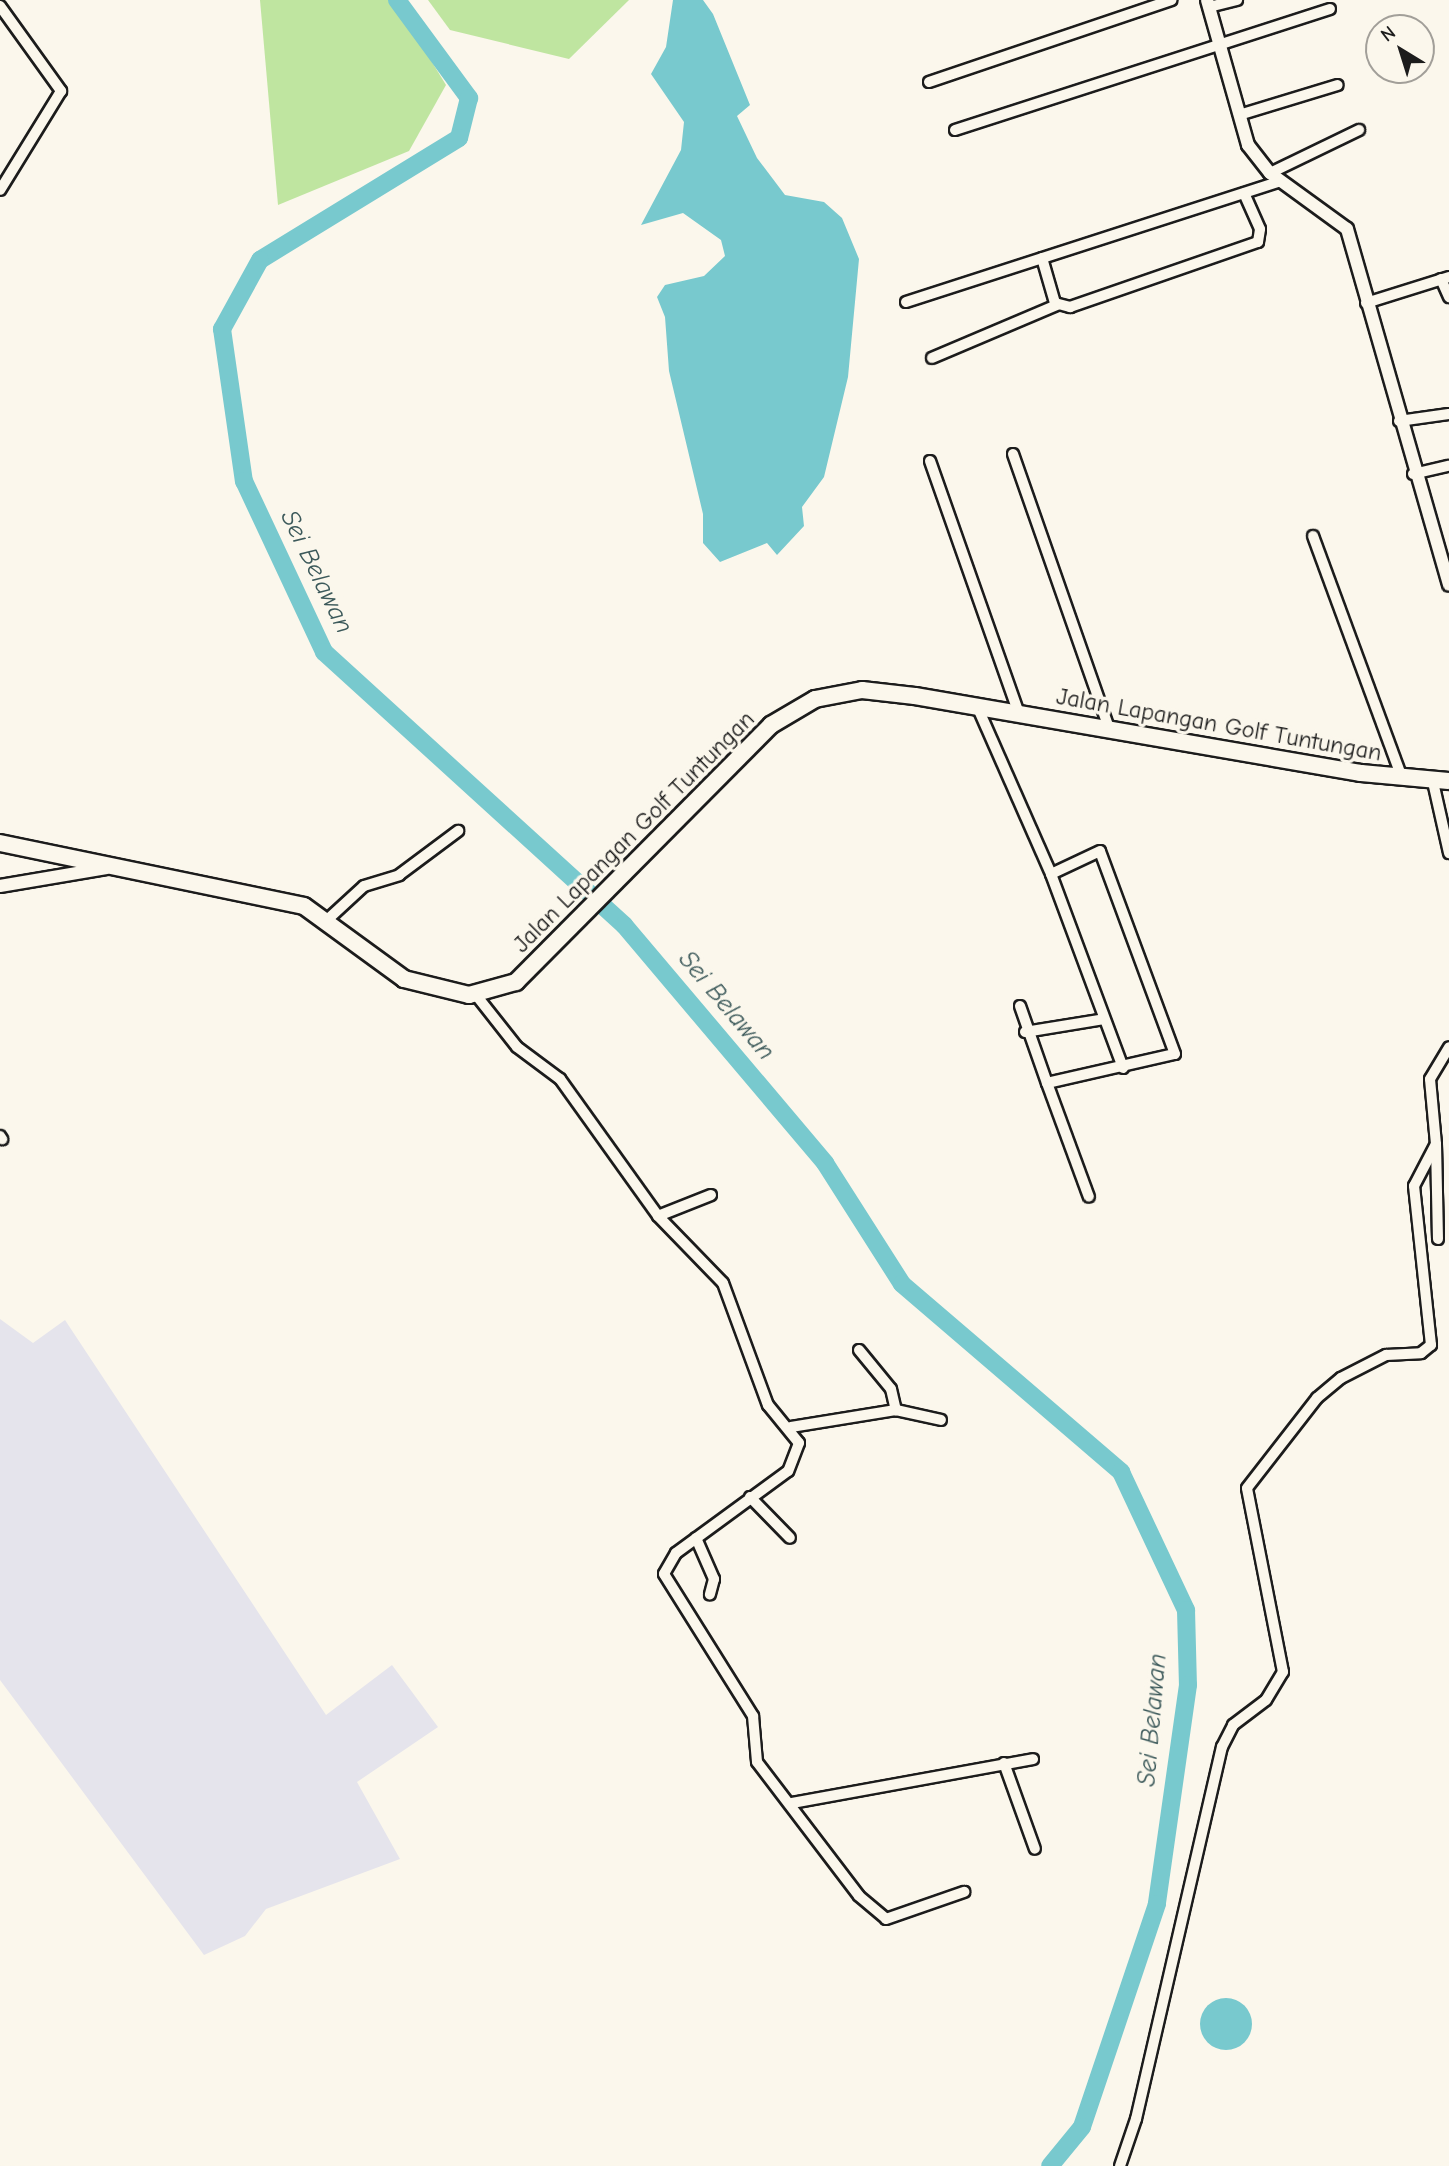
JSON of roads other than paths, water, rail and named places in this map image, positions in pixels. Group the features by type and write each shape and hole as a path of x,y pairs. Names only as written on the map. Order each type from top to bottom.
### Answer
{"main road":[{"name":"Jalan Lapangan Golf Tuntungan","path":"116,867 292,902 327,920 404,979 432,990 476,995 516,982 630,863 771,725 815,699 874,691 977,706 1110,732 1402,779 1441,782"},
{"path":"0,843 116,867"}],"street":[{"path":"929,82 1171,0"},
{"path":"1237,0 1208,4 1216,45 1248,145 1270,173 1343,223 1413,474 1449,586"},
{"path":"0,6 61,91 0,190"},
{"path":"955,130 1331,9"},
{"path":"1240,115 1338,86"},
{"path":"1270,173 1359,130"},
{"path":"906,302 1281,181"},
{"path":"932,358 1057,305 1070,307 1258,242 1260,229 1244,193"},
{"path":"1041,258 1057,305"},
{"path":"1366,303 1445,278 1449,297"},
{"path":"1399,421 1449,414"},
{"path":"1013,454 1110,732"},
{"path":"930,461 1019,714"},
{"path":"1413,474 1449,466"},
{"path":"1313,536 1402,779"},
{"path":"977,706 1051,874 1124,1068"},
{"path":"1441,782 1449,853"},
{"path":"327,920 364,886 400,875 458,831"},
{"path":"1047,1083 1173,1056 1171,1039 1100,851 1051,874"},
{"name":"Jalan Lapangan Golf Tuntungan","path":"0,886 116,867"},
{"path":"476,995 517,1048 560,1079 658,1216 727,1289 768,1405 791,1427 799,1443 796,1461 696,1538 665,1567 668,1587 743,1695 753,1716 757,1762 793,1803 859,1896 886,1919 964,1892"},
{"path":"1020,1006 1025,1032 1089,1197"},
{"path":"1025,1032 1104,1019"},
{"path":"1438,1239 1436,1144 1430,1079 1449,1047"},
{"path":"1120,2166 1136,2119 1222,1747 1233,1725 1266,1700 1283,1672 1247,1488 1317,1398 1341,1378 1386,1355 1421,1353 1431,1345 1414,1186 1436,1144"},
{"path":"658,1216 711,1195"},
{"path":"859,1350 891,1389 896,1410"},
{"path":"791,1427 896,1410 941,1420"},
{"path":"750,1497 790,1538"},
{"path":"696,1538 714,1579 710,1594"},
{"path":"793,1803 1033,1759"},
{"path":"1004,1763 1035,1849"}],"water":[{"path":"673,0 703,0 713,14 750,105 737,116 757,158 785,195 824,202 842,218 859,259 848,377 824,477 802,507 804,526 777,555 767,543 720,562 703,543 703,514 669,371 665,317 657,297 665,285 704,276 725,256 721,240 683,213 641,225 681,150 684,122 651,74 666,47"},
{"path":"1226,1998 1245,2005 1252,2024 1245,2043 1226,2050 1207,2043 1200,2024 1207,2005"}],"waterway":[{"name":"Sei Belawan","path":"397,0 469,98 459,138 260,260 222,329 244,481 324,652 624,925 825,1163 902,1284 1121,1472 1186,1610 1188,1685 1157,1904 1082,2127 1050,2166"}]}
